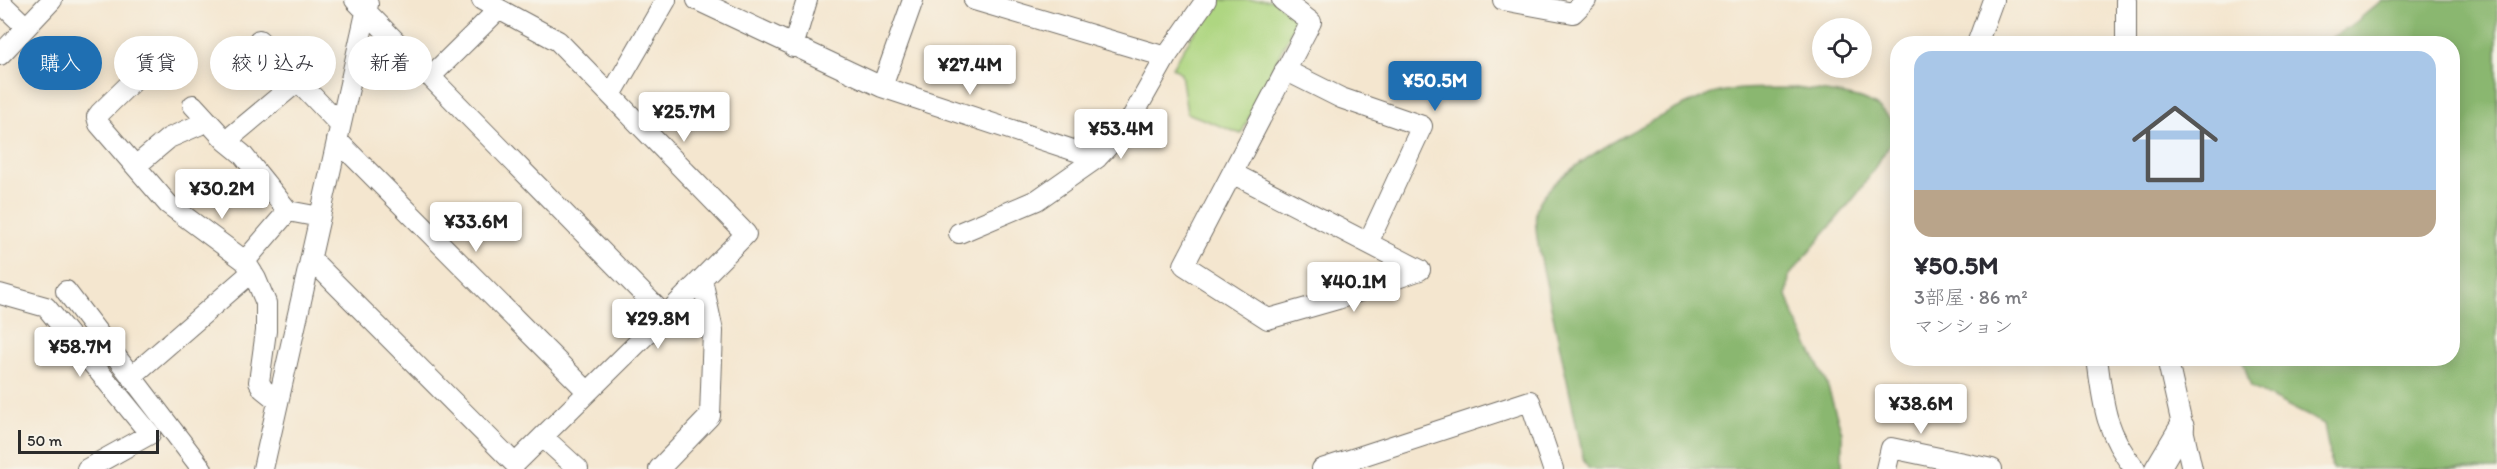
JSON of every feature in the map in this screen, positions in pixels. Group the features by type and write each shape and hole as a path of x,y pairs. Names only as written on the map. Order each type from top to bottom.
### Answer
{"street":[{"path":"0,55 52,0"},
{"path":"611,95 666,0"},
{"path":"697,0 738,9 793,47 882,87 1097,158"},
{"path":"793,47 807,0"},
{"path":"882,87 913,0"},
{"path":"974,0 1166,57"},
{"path":"959,233 1037,200 1097,158 1127,126 1166,57 1206,0"},
{"path":"1232,173 1420,270 1268,319 1184,265 1232,173 1286,70 1311,22 1282,0"},
{"path":"1503,0 1573,13 1586,0"},
{"path":"1980,36 1993,0"},
{"path":"2126,0 2126,36"},
{"path":"0,2 26,27"},
{"path":"364,4 393,36"},
{"path":"263,469 339,132 364,4"},
{"path":"310,259 515,464 747,234 558,41 491,4 432,75"},
{"path":"1286,70 1341,98 1422,126 1368,243"},
{"path":"432,79 665,316"},
{"path":"124,90 98,117 99,123 168,204 248,267 266,303 266,330 259,382 263,389 278,401"},
{"path":"226,141 287,90"},
{"path":"305,90 339,132 588,392"},
{"path":"194,105 226,141 242,154 288,211 320,217"},
{"path":"137,165 169,138 208,121"},
{"path":"131,377 248,267 288,211"},
{"path":"659,469 710,416 714,331 702,279"},
{"path":"66,291 201,469"},
{"path":"0,294 46,307 150,434 87,469"},
{"path":"2098,366 2105,416 2110,431 2135,469"},
{"path":"2169,366 2192,469"},
{"path":"1322,469 1530,401 1553,469"},
{"path":"2157,469 2182,427"},
{"path":"543,437 578,469"},
{"path":"1886,469 1891,448 1992,469"}],"green space":[{"path":"1215,0 1273,0 1297,19 1241,134 1187,113 1181,73 1172,67"},
{"path":"2382,0 2497,0 2497,469 2332,469 2324,424 2251,387 2244,366 2460,366 2460,36 2334,36 2350,27"},
{"path":"1796,88 1841,94 1870,103 1882,110 1890,119 1890,145 1858,193 1789,276 1787,295 1795,318 1827,384 1842,433 1842,469 1589,469 1584,462 1538,242 1536,212 1544,196 1560,179 1609,144 1665,114 1706,96 1751,89"}]}
